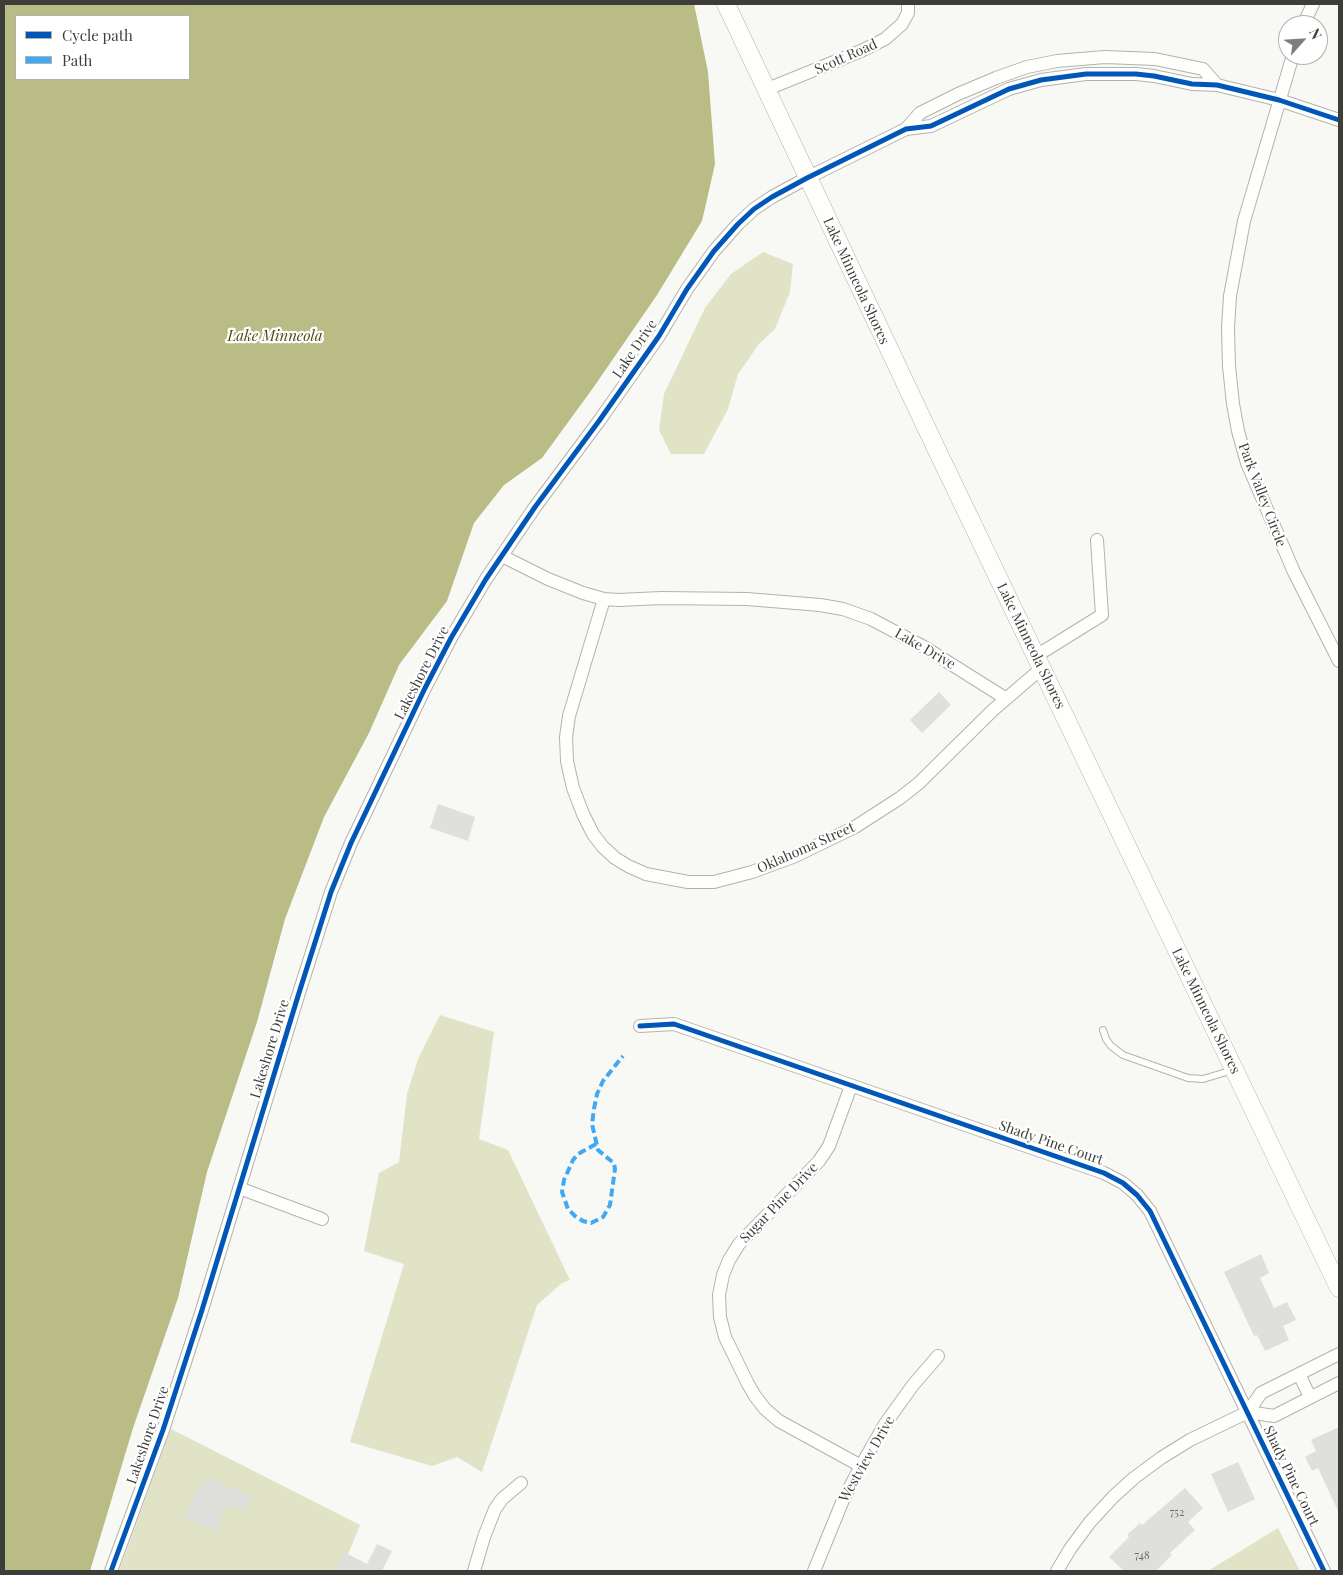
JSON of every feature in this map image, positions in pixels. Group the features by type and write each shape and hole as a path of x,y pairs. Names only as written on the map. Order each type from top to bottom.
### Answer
{"main road":[{"name":"Lake Minneola Shores","path":"726,4 807,178 1339,1288"}],"street":[{"name":"Scott Road","path":"766,90 861,51 885,39 902,24 908,13 908,4"},
{"path":"906,129 920,113 996,78 1026,67 1069,59 1105,56 1152,58 1203,69 1217,85"},
{"path":"1150,76 1152,58"},
{"path":"1069,59 1070,75"},
{"name":"Park Valley Circle","path":"1290,65 1244,221 1235,263 1228,328 1229,366 1238,432 1247,463 1294,572 1339,661"},
{"path":"906,129 931,126 1008,89 1041,80 1086,74 1150,76 1192,84 1217,85 1279,100 1339,120"},
{"name":"Lake Drive","path":"906,129 772,197 754,209 738,224 714,251 687,289 648,351 502,556 548,579 604,599 747,599 820,604 843,609 870,620 924,647 1006,698"},
{"name":"Oklahoma Street","path":"604,599 569,716 566,737 567,761 573,788 583,814 603,847 614,858 628,866 646,874 688,882 714,882 752,872 794,857 855,827 900,798 919,783 1006,698 1039,662 1102,615 1097,540"},
{"name":"Lakeshore Drive","path":"111,1571 154,1457 202,1310 331,892 351,843 429,680 451,638 502,556"},
{"name":"Shady Pine Court","path":"640,1026 674,1024 1104,1174 1123,1183 1137,1195 1150,1211 1324,1571"},
{"name":"Sugar Pine Drive","path":"851,1086 829,1146 819,1162 739,1244 729,1260 723,1275 719,1295 720,1317 725,1337 748,1384 765,1409 779,1421 860,1466"},
{"path":"239,1188 322,1219"},
{"path":"1057,1571 1070,1549 1090,1522 1134,1478 1190,1440 1248,1412 1261,1393 1339,1354"},
{"name":"Westview Drive","path":"814,1571 827,1535 860,1466 885,1424 913,1385 938,1356"},
{"path":"1299,1374 1310,1397"},
{"path":"1248,1412 1274,1416 1339,1383"},
{"path":"474,1571 495,1509 502,1499 521,1483"}],"lane":[{"path":"1104,1030 1106,1039 1111,1046 1123,1056 1188,1078 1203,1079 1234,1070"}],"shaded area":[{"path":"763,252 793,264 790,292 775,329 759,344 738,374 728,409 704,454 671,454 659,430 664,394 705,308 731,274"},
{"path":"440,1015 494,1032 479,1139 508,1150 570,1280 562,1283 537,1305 482,1472 457,1457 432,1466 350,1442 404,1264 364,1251 379,1173 399,1162 407,1094 418,1059"},
{"path":"171,1429 360,1525 341,1571 119,1571"},
{"path":"1278,1528 1300,1571 1208,1571"}],"water":[{"name":"Lake Minneola","path":"4,4 694,4 708,72 715,164 702,221 657,295 542,458 504,485 474,523 447,601 399,665 369,733 324,817 285,919 257,1022 207,1172 178,1298 133,1428 90,1571 4,1571"}],"building":[{"path":"939,692 951,705 922,733 910,720"},
{"path":"438,804 475,817 468,841 430,828"},
{"path":"1261,1254 1269,1273 1260,1278 1274,1308 1287,1302 1296,1320 1283,1326 1289,1340 1265,1351 1257,1335 1254,1336 1224,1272"},
{"path":"1339,1427 1339,1513 1318,1468 1312,1471 1305,1457 1316,1451 1311,1440"},
{"path":"1238,1462 1255,1499 1228,1512 1211,1474"},
{"path":"207,1478 252,1496 246,1512 226,1505 216,1531 185,1518 198,1485 203,1487"},
{"path":"1185,1488 1203,1508 1188,1522 1195,1530 1170,1553 1172,1555 1156,1571 1124,1571 1109,1557 1129,1537 1127,1535 1140,1523 1142,1525"},
{"path":"377,1544 392,1551 382,1571 334,1571 344,1552 367,1564"}],"marked path":[{"path":"596,1144 578,1154 573,1160 564,1180 562,1192 568,1209 583,1221 591,1223 603,1217 610,1205 615,1169 614,1163 598,1150 592,1124 594,1109 597,1094 603,1081 623,1056"}],"cycle path":[{"path":"111,1571 163,1430 331,892 351,843 425,688 451,638 486,579 535,507 659,336 687,289 714,251 754,209 807,178 906,129 931,126 1009,89 1041,80 1086,74 1154,76 1192,84 1217,85 1279,100 1339,120"},
{"path":"640,1026 674,1024 1104,1173 1123,1183 1137,1195 1150,1211 1324,1571"}]}
